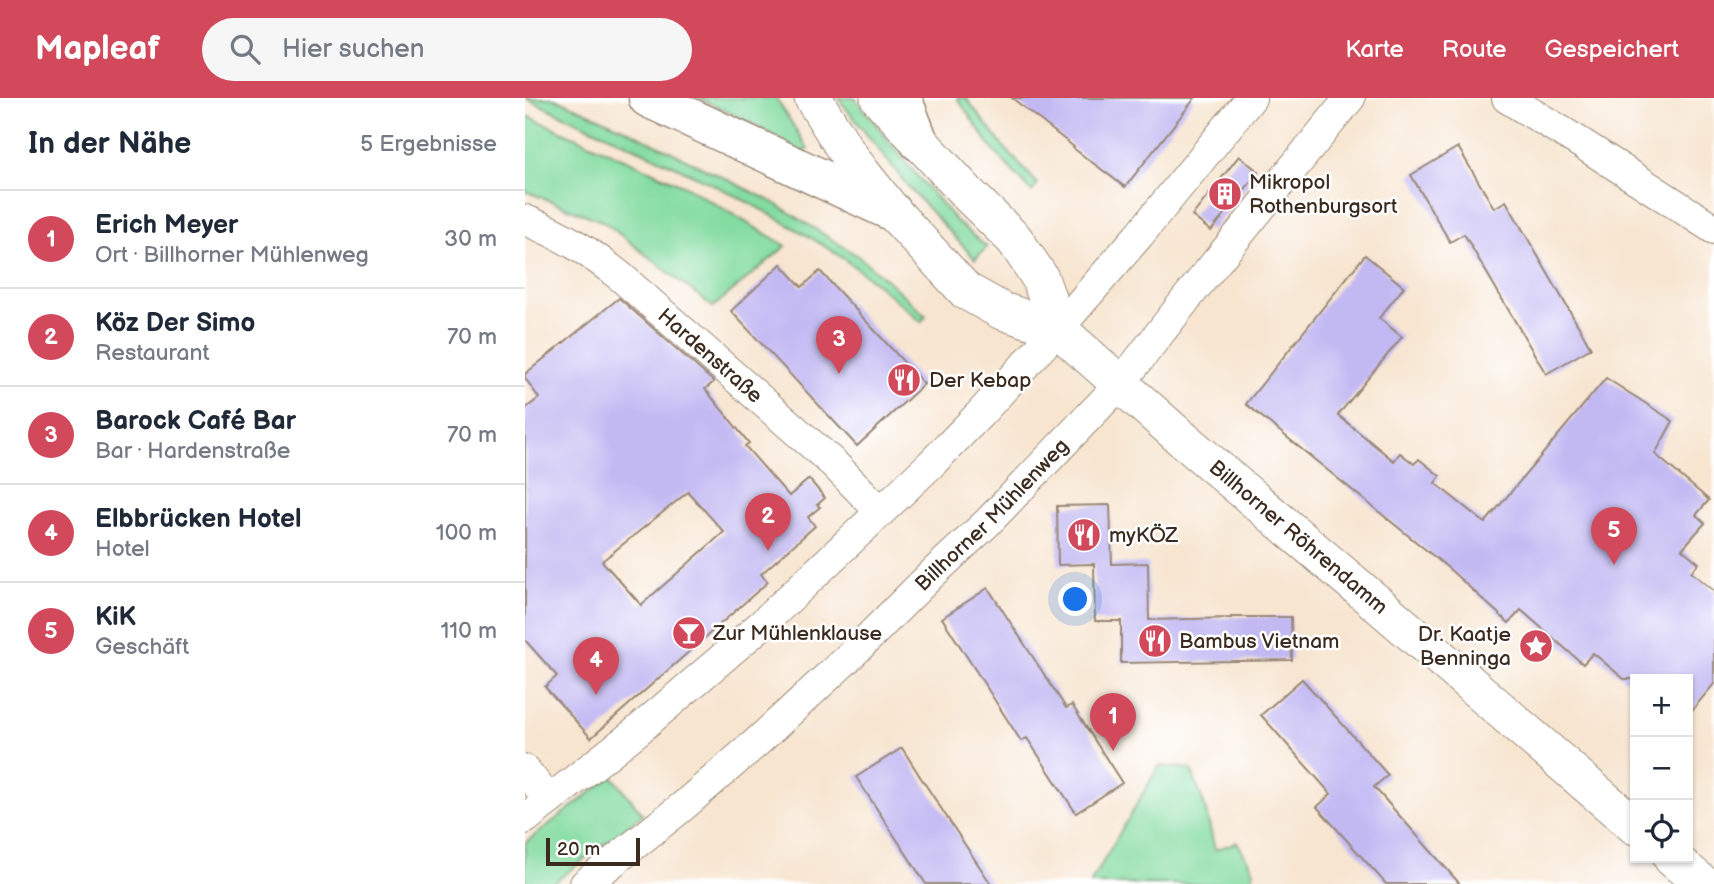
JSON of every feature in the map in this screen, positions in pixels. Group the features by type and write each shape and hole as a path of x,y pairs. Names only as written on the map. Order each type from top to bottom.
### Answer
{"main road":[{"path":"648,98 893,212"},
{"path":"902,98 919,142"}],"street":[{"name":"Billhorner Röhrendamm","path":"813,98 846,151 893,212 966,291 1002,311 1058,328 1630,822"},
{"name":"Billhorner Röhrendamm","path":"879,98 1015,240 1040,278 1058,328"},
{"path":"525,819 636,732 760,626 980,414 1140,234 1251,98"},
{"name":"Billhorner Mühlenweg","path":"598,880 756,743 987,523 1120,384 1350,98"},
{"path":"1507,98 1714,229"},
{"name":"Hardenstraße","path":"525,220 552,231 591,253 621,277 834,464 880,511"},
{"path":"525,770 549,800"},
{"path":"1678,863 1703,884"}],"green space":[{"path":"525,98 555,98 625,129 773,202 858,256 926,316 921,322 847,262 750,203 676,166"},
{"path":"699,98 776,98 808,149 803,152"},
{"path":"838,98 855,98 957,222 987,247 975,259 910,189"},
{"path":"957,98 966,98 1003,146 1038,184 1032,192 994,151"},
{"path":"525,115 685,186 786,246 713,307 604,222 525,191"},
{"path":"1159,766 1191,769 1205,807 1215,850 1237,842 1254,871 1250,884 1090,884"},
{"path":"612,776 643,814 552,884 525,884 525,843"}],"building":[{"path":"1012,98 1195,98 1125,187"},
{"path":"1458,147 1494,208 1506,201 1591,348 1546,374 1464,234 1450,242 1411,175"},
{"name":"Mikropol Rothenburgsort","path":"1239,156 1259,172 1211,231 1192,216"},
{"path":"1365,255 1404,287 1379,318 1402,337 1338,415 1394,461 1400,453 1414,464 1419,459 1440,476 1435,483 1485,523 1606,378 1673,421 1655,454 1709,500 1696,515 1705,523 1682,549 1699,563 1691,572 1714,591 1714,684 1693,709 1693,674 1630,674 1630,679 1624,679 1593,653 1583,664 1521,610 1509,623 1447,567 1246,404"},
{"path":"781,264 802,287 820,271 924,384 857,446 731,311"},
{"path":"619,298 714,382 705,389 749,443 745,446 789,496 809,479 825,498 817,505 820,507 808,517 815,526 761,574 768,582 591,738 545,687 557,676 525,640 525,409 539,398 525,374","holes":["688,492 724,532 641,605 602,561"]},
{"path":"1110,505 1112,564 1148,563 1149,620 1291,617 1292,660 1121,663 1121,621 1095,621 1094,564 1058,565 1057,506"},
{"path":"988,588 1066,708 1072,705 1122,783 1076,813 1027,738 1021,741 942,618"},
{"path":"1302,679 1388,775 1374,787 1460,884 1386,884 1317,807 1331,794 1261,715"},
{"path":"902,748 991,884 926,884 856,777"}],"place":[{"name":"Mikropol Rothenburgsort","path":"1225,194"},
{"name":"Barock Café Bar","path":"839,374"},
{"name":"Der Kebap","path":"904,380"},
{"name":"myKÖZ","path":"1084,535"},
{"name":"Köz Der Simo","path":"768,551"},
{"name":"KiK","path":"1614,565"},
{"name":"Zur Mühlenklause","path":"689,633"},
{"name":"Bambus Vietnam","path":"1155,641"},
{"name":"Dr. Kaatje Benninga","path":"1536,646"},
{"name":"Elbbrücken Hotel","path":"596,695"},
{"name":"Erich Meyer","path":"1113,751"}]}
